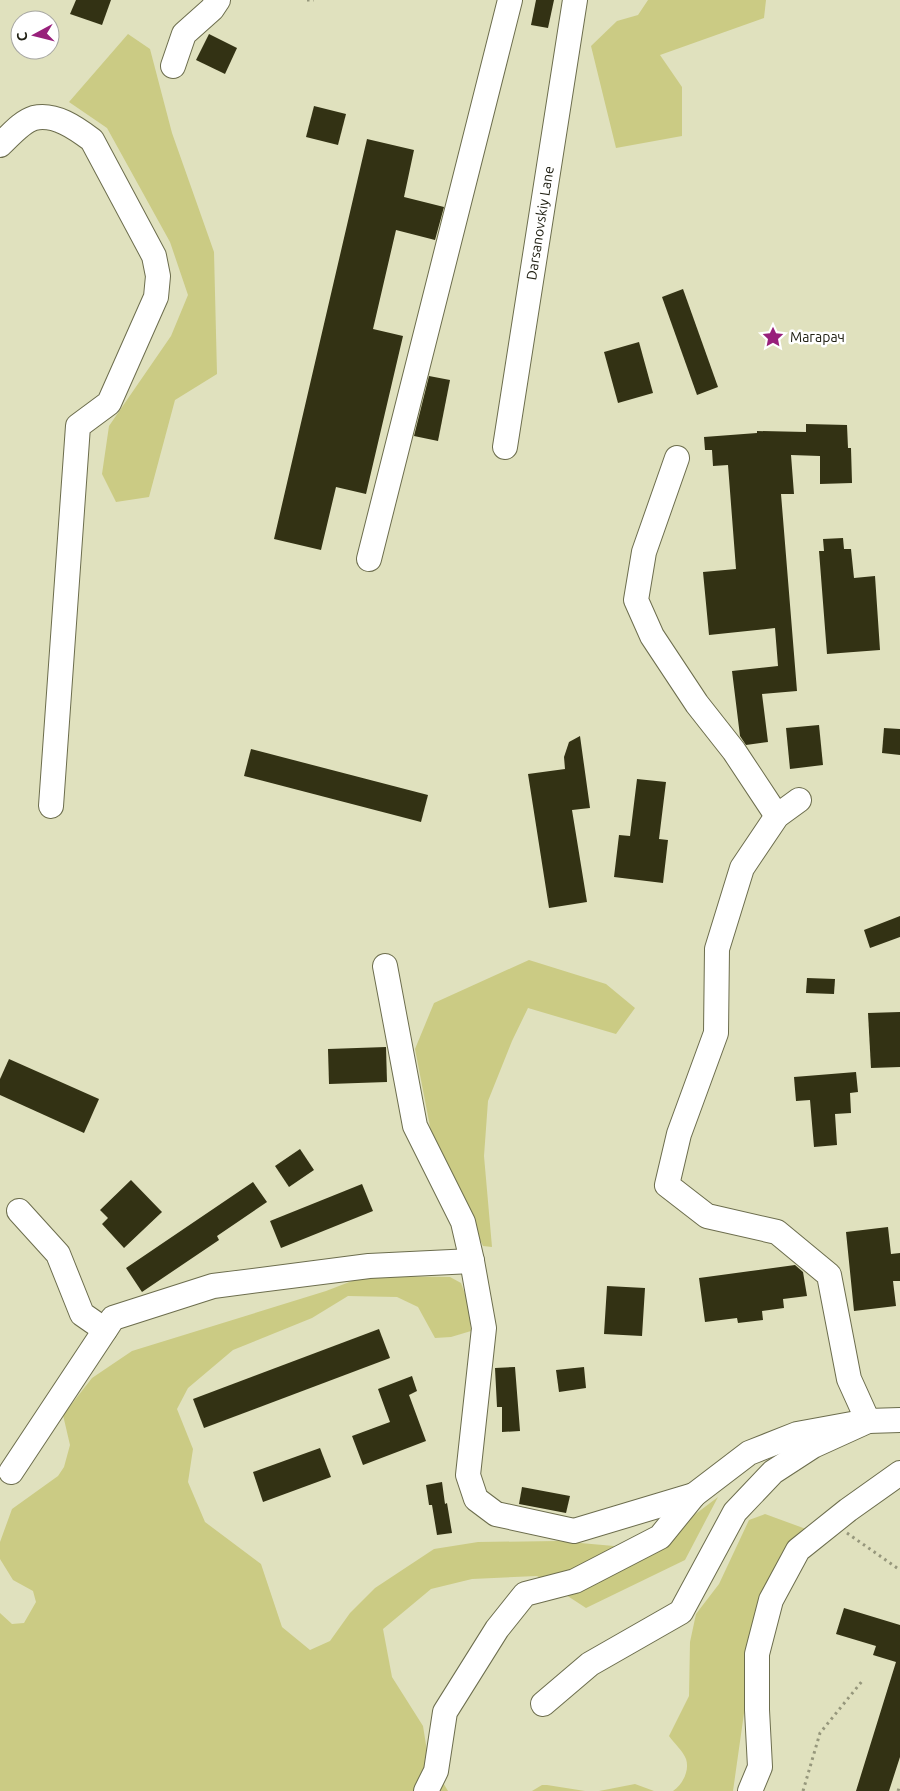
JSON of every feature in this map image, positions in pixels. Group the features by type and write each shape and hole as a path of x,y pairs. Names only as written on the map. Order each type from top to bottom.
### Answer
{"street":[{"path":"174,66 184,34 212,9 218,0"},
{"path":"369,559 510,0"},
{"name":"Darsanovskiy Lane","path":"505,447 575,0"},
{"path":"0,145 17,128 34,118 54,118 75,127 92,140 154,256 158,276 156,297 109,403 78,426 51,806"},
{"path":"677,458 644,552 636,600 652,636 697,704 734,751 777,816"},
{"path":"799,800 777,816 742,868 716,949 716,1033 679,1134 667,1185 708,1216 777,1232 829,1276 848,1379 868,1421"},
{"path":"385,966 415,1126 463,1222 484,1328 468,1474 476,1499 496,1514 574,1531 694,1495"},
{"path":"19,1211 58,1254 82,1314 105,1330"},
{"path":"11,1472 113,1318 213,1286 369,1266 472,1261"},
{"path":"426,1791 436,1771 445,1712 496,1629 525,1594 575,1581 660,1537 694,1495 749,1453 797,1434 868,1421 900,1420"},
{"path":"543,1704 590,1664 681,1612 735,1512 773,1472 813,1446 868,1421"},
{"path":"750,1791 760,1766 757,1710 758,1654 771,1600 798,1550 900,1473"}],"path":[{"path":"307,0 314,0"},
{"path":"833,1522 866,1548 900,1570"},
{"path":"803,1791 820,1733 863,1680"},
{"path":"898,1791 900,1785"}],"shaded area":[{"path":"648,0 766,0 764,18 660,55 682,87 682,136 616,148 591,46 617,21 638,15"},
{"path":"128,34 150,49 172,133 214,252 217,374 175,400 149,497 116,502 102,474 109,426 171,336 188,295 170,242 107,128 69,102"},
{"path":"529,960 606,984 635,1008 616,1034 528,1008 512,1041 488,1101 484,1156 492,1247 483,1246 433,1142 415,1049 434,1003"},
{"path":"365,1276 450,1277 461,1283 468,1302 471,1331 451,1337 435,1338 418,1307 397,1297 348,1296 312,1318 233,1350 188,1388 177,1409 193,1449 188,1482 205,1522 261,1564 282,1627 310,1650 330,1641 350,1613 375,1588 434,1549 478,1542 558,1541 625,1547 681,1525 718,1497 685,1560 586,1608 537,1576 472,1579 431,1589 383,1629 392,1677 423,1726 427,1751 448,1791 0,1791 0,1613 12,1624 24,1623 36,1602 33,1591 13,1580 0,1559 0,1542 12,1509 58,1476 64,1467 70,1445 63,1415 92,1378 132,1351 326,1291"},
{"path":"765,1514 806,1529 761,1593 733,1791 673,1791 684,1777 687,1764 683,1753 669,1736 689,1696 690,1642 696,1614 719,1584 749,1520"},
{"path":"635,1784 654,1791 599,1791"},
{"path":"542,1785 547,1785 585,1791 532,1791"}],"building":[{"path":"76,0 111,0 102,25 70,14"},
{"path":"536,0 554,0 548,28 531,25"},
{"path":"209,34 237,48 225,74 196,60"},
{"path":"314,106 346,114 338,145 306,137"},
{"path":"367,139 414,150 404,197 444,207 435,240 396,230 373,329 403,336 366,494 336,487 321,550 274,539"},
{"path":"683,289 718,387 697,395 662,297"},
{"path":"639,342 653,393 618,403 604,352"},
{"path":"429,376 450,380 438,441 414,436"},
{"path":"806,424 847,425 848,448 851,448 852,483 820,484 820,456 791,455 794,494 781,494 797,691 762,694 768,742 746,745 740,736 732,671 778,666 775,628 709,635 703,572 736,569 728,465 713,466 712,450 705,450 704,437 757,433 757,431 806,432"},
{"path":"843,538 844,549 851,549 854,578 875,576 880,650 827,654 819,551 824,551 823,539"},
{"path":"819,725 823,765 790,769 786,728"},
{"path":"884,728 900,729 900,755 882,753"},
{"path":"580,736 590,808 572,810 587,902 549,908 528,774 565,769 564,757 569,742"},
{"path":"251,749 428,795 421,822 244,776"},
{"path":"637,779 666,782 659,839 668,840 663,883 614,877 619,835 630,836"},
{"path":"900,916 900,937 870,948 864,930"},
{"path":"807,978 835,979 834,994 806,993"},
{"path":"900,1012 900,1067 871,1068 868,1013"},
{"path":"386,1047 387,1082 329,1084 328,1049"},
{"path":"9,1059 99,1099 84,1133 0,1095 0,1079"},
{"path":"856,1072 858,1092 850,1093 851,1113 835,1114 837,1145 814,1147 810,1100 796,1101 794,1077"},
{"path":"300,1149 314,1170 289,1187 275,1166"},
{"path":"131,1180 162,1212 124,1248 102,1224 108,1218 100,1210"},
{"path":"253,1182 267,1202 217,1236 219,1240 142,1292 126,1268"},
{"path":"362,1184 373,1211 281,1248 270,1221"},
{"path":"888,1227 891,1254 900,1253 900,1281 893,1281 896,1306 854,1311 846,1232"},
{"path":"795,1265 803,1272 807,1296 783,1299 784,1308 762,1311 763,1320 738,1323 737,1318 705,1322 699,1278"},
{"path":"607,1286 645,1288 642,1336 604,1334"},
{"path":"379,1329 390,1358 204,1428 193,1399"},
{"path":"515,1367 520,1431 502,1432 502,1407 497,1407 495,1368"},
{"path":"584,1367 586,1388 559,1392 556,1370"},
{"path":"412,1376 417,1391 409,1395 426,1441 363,1465 352,1436 390,1422 378,1389"},
{"path":"320,1448 331,1477 263,1502 253,1472"},
{"path":"442,1482 452,1533 437,1535 432,1505 429,1505 426,1485"},
{"path":"522,1487 570,1496 566,1513 519,1504"},
{"path":"844,1608 900,1625 900,1757 889,1791 856,1791 896,1662 873,1655 876,1646 836,1634"}],"place":[{"name":"Магарач","path":"773,337"}]}
